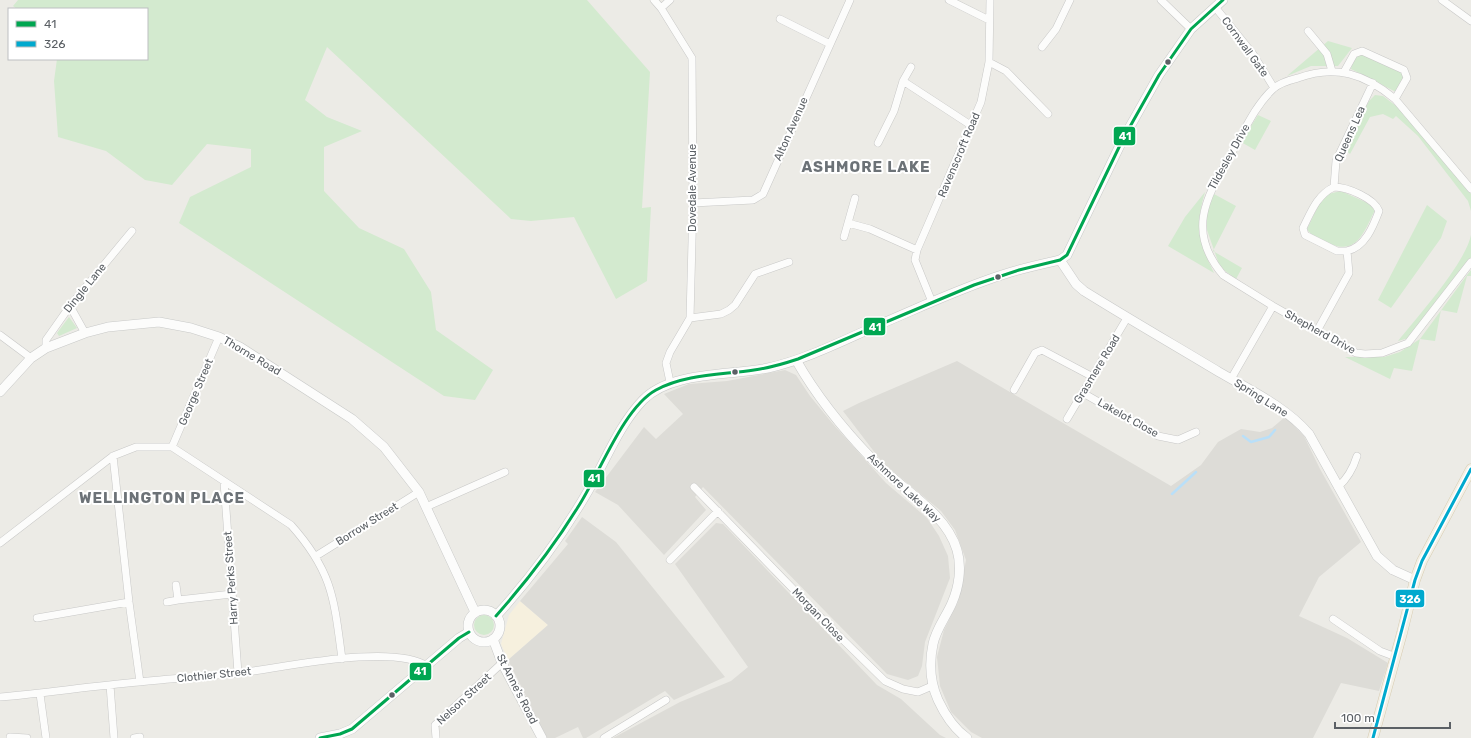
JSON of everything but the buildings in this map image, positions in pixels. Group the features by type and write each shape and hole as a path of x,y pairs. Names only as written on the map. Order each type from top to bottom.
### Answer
{"main road":[{"path":"1373,738 1396,656 1414,580 1428,548 1471,469"}],"street":[{"name":"Dovedale Avenue","path":"654,0 661,8 692,58 693,203 690,318 670,352 666,363 670,382"},
{"path":"661,8 670,0"},
{"name":"Alton Avenue","path":"693,203 753,200 762,194 850,0"},
{"path":"950,0 989,20"},
{"name":"Ravenscroft Road","path":"932,302 915,260 917,250 972,126 981,102 989,62 990,0"},
{"path":"1042,47 1056,29 1070,0"},
{"path":"1161,0 1192,29"},
{"path":"496,616 513,598 578,507 617,438 643,400 656,390 670,382 686,378 754,370 796,360 932,302 1005,274 1060,260 1067,255 1123,138 1159,75 1192,29 1223,0"},
{"path":"1442,0 1471,21"},
{"name":"Cornwall Gate","path":"1215,7 1253,54 1274,88"},
{"path":"780,19 830,44"},
{"path":"1308,31 1327,54 1332,71"},
{"path":"1344,72 1354,54 1362,51 1404,70 1407,78 1396,99"},
{"path":"989,62 1006,71 1048,114"},
{"path":"878,143 894,111 903,81 911,67"},
{"name":"Tildesley Drive","path":"1273,306 1223,275 1217,269 1204,238 1202,219 1208,195 1251,118 1274,88 1313,72 1332,71 1344,72 1374,83"},
{"path":"903,81 972,126"},
{"path":"1374,83 1396,99 1471,189"},
{"name":"Queens Lea","path":"1334,187 1336,161 1374,83"},
{"path":"1334,187 1344,187 1375,203 1379,210 1362,244 1355,249 1337,251 1305,234 1303,228 1316,201 1334,187"},
{"path":"844,237 855,198"},
{"path":"848,224 870,229 917,250"},
{"name":"Dingle Lane","path":"46,348 46,340 70,306 132,231"},
{"path":"1317,331 1349,273 1347,251"},
{"name":"Spring Lane","path":"1060,260 1076,284 1084,291 1231,379 1300,423 1309,434 1377,556 1393,570 1414,580"},
{"path":"690,318 721,314 735,305 755,274 788,262"},
{"name":"Shepherd Drive","path":"1273,306 1356,353 1382,353 1402,346 1413,338 1471,262"},
{"path":"70,306 85,333"},
{"path":"1231,379 1273,306"},
{"name":"Grasmere Road","path":"1067,419 1127,318"},
{"name":"Thorne Road","path":"0,392 31,358 46,348 85,333 108,327 159,322 191,328 219,336 240,347 352,420 384,446 419,492 475,612"},
{"path":"0,335 31,358"},
{"name":"George Street","path":"172,447 219,336"},
{"path":"1014,390 1035,353 1042,350 1093,377"},
{"name":"Ashmore Lake Way","path":"796,360 814,390 873,460 893,480 933,513 953,539 959,565 957,588 952,603 933,643 930,664 932,686 951,723 967,738"},
{"name":"Lakelot Close","path":"1083,393 1158,436 1169,440 1178,440 1196,432"},
{"path":"0,543 113,456 136,447 172,447 291,526 316,556 329,583 336,609 342,659"},
{"path":"113,456 128,602 140,682"},
{"path":"1338,487 1347,479 1354,468 1357,456"},
{"path":"426,507 505,472"},
{"name":"Harry Perks Street","path":"224,482 238,673"},
{"name":"Morgan Close","path":"694,487 834,632 885,681 903,689 918,692 932,686"},
{"name":"Borrow Street","path":"316,556 419,492"},
{"path":"670,560 718,511"},
{"path":"176,585 178,600"},
{"path":"167,602 232,594"},
{"path":"37,618 128,602"},
{"path":"485,610 496,616 500,629 493,639 488,642 480,642 472,637 469,632 468,622 475,612 485,610"},
{"path":"1333,619 1380,651 1396,656"},
{"path":"320,738 340,734 352,729 459,638 469,632"},
{"name":"St Anne's Road","path":"493,639 502,663 542,738"},
{"name":"Clothier Street","path":"0,697 238,673 342,659 378,656 416,660 427,666"},
{"name":"Nelson Street","path":"436,738 435,725 502,663"},
{"path":"110,685 114,738"},
{"path":"40,694 46,738"},
{"path":"604,738 666,700"},
{"path":"10,737 27,738"}],"shaded area":[{"path":"957,361 1171,486 1201,465 1218,442 1241,429 1260,432 1272,428 1285,417 1304,436 1320,469 1361,542 1319,577 1299,616 1347,638 1388,663 1379,691 1341,683 1313,738 982,738 971,732 951,712 940,686 937,657 944,630 958,602 966,560 955,530 941,511 882,462 843,411"},
{"path":"785,370 796,375 810,396 833,424 886,483 927,518 939,536 948,556 950,578 925,642 922,666 918,676 908,680 887,674 703,487 695,497 706,510 664,555 618,505 595,492 644,427 656,439 683,414 664,394 689,384 727,381"},
{"path":"582,517 616,542 725,677 674,700 665,691 586,738 583,738 578,727 555,738 547,738 508,660 548,625 520,601 568,544 565,541"},
{"path":"716,523 723,524 877,685 901,699 940,735 946,738 613,738 680,702 731,681 748,667 675,564"},
{"path":"520,601 548,625 508,660 501,644 509,615"}],"green space":[{"path":"18,0 587,0 650,72 642,208 651,207 647,281 616,299 574,217 531,221 511,219 327,47 305,100 327,117 362,131 324,147 324,191 359,228 404,249 431,292 436,330 493,370 475,400 444,396 179,223 190,197 251,167 251,149 207,144 172,185 145,180 106,151 58,137 54,81 57,60 148,60 148,8 16,8 13,6"},
{"path":"1328,41 1352,48 1338,66 1311,66 1287,76"},
{"path":"1362,53 1402,73 1404,78 1396,92 1351,69 1354,60"},
{"path":"1375,95 1383,96 1400,109 1471,194 1471,211 1468,201 1418,136 1396,116 1393,119 1383,114 1370,117 1350,154 1344,149 1369,101"},
{"path":"1258,115 1271,121 1255,150 1241,142"},
{"path":"1341,191 1372,205 1375,210 1362,235 1357,241 1344,247 1335,246 1317,238 1307,229 1321,200 1328,194"},
{"path":"1205,192 1199,224 1201,242 1214,273 1168,246 1185,217"},
{"path":"1214,194 1236,206 1214,249 1207,230 1206,210"},
{"path":"1427,205 1447,221 1441,238 1391,308 1378,300"},
{"path":"1471,235 1471,257 1463,270 1409,338 1398,341 1451,275 1467,247"},
{"path":"1215,252 1242,268 1236,279 1220,267"},
{"path":"1471,270 1471,276 1467,276 1457,313 1441,310"},
{"path":"1441,311 1435,341 1420,339"},
{"path":"69,317 77,328 59,336 57,333"},
{"path":"1420,339 1412,371 1394,368 1390,379 1345,357 1384,357 1400,352"},
{"path":"484,615 491,618 494,625 491,632 484,635 477,632 474,625 477,618"}],"waterway":[{"path":"1243,436 1251,442 1269,437 1275,430"},
{"path":"1172,494 1196,472"}],"transit line":[{"name":"41","path":"496,616 539,563 569,521 586,494 622,426 644,399 656,390 691,378 760,369 798,359 974,285 1019,270 1060,260 1067,255 1123,139 1159,75 1191,29 1223,0"},
{"name":"326","path":"1373,738 1415,580 1422,561 1471,469"},
{"name":"41","path":"320,738 340,734 352,729 459,638 469,632"}],"district":[{"name":"ASHMORE LAKE","path":"866,167"},
{"name":"WELLINGTON PLACE","path":"162,498"}]}
